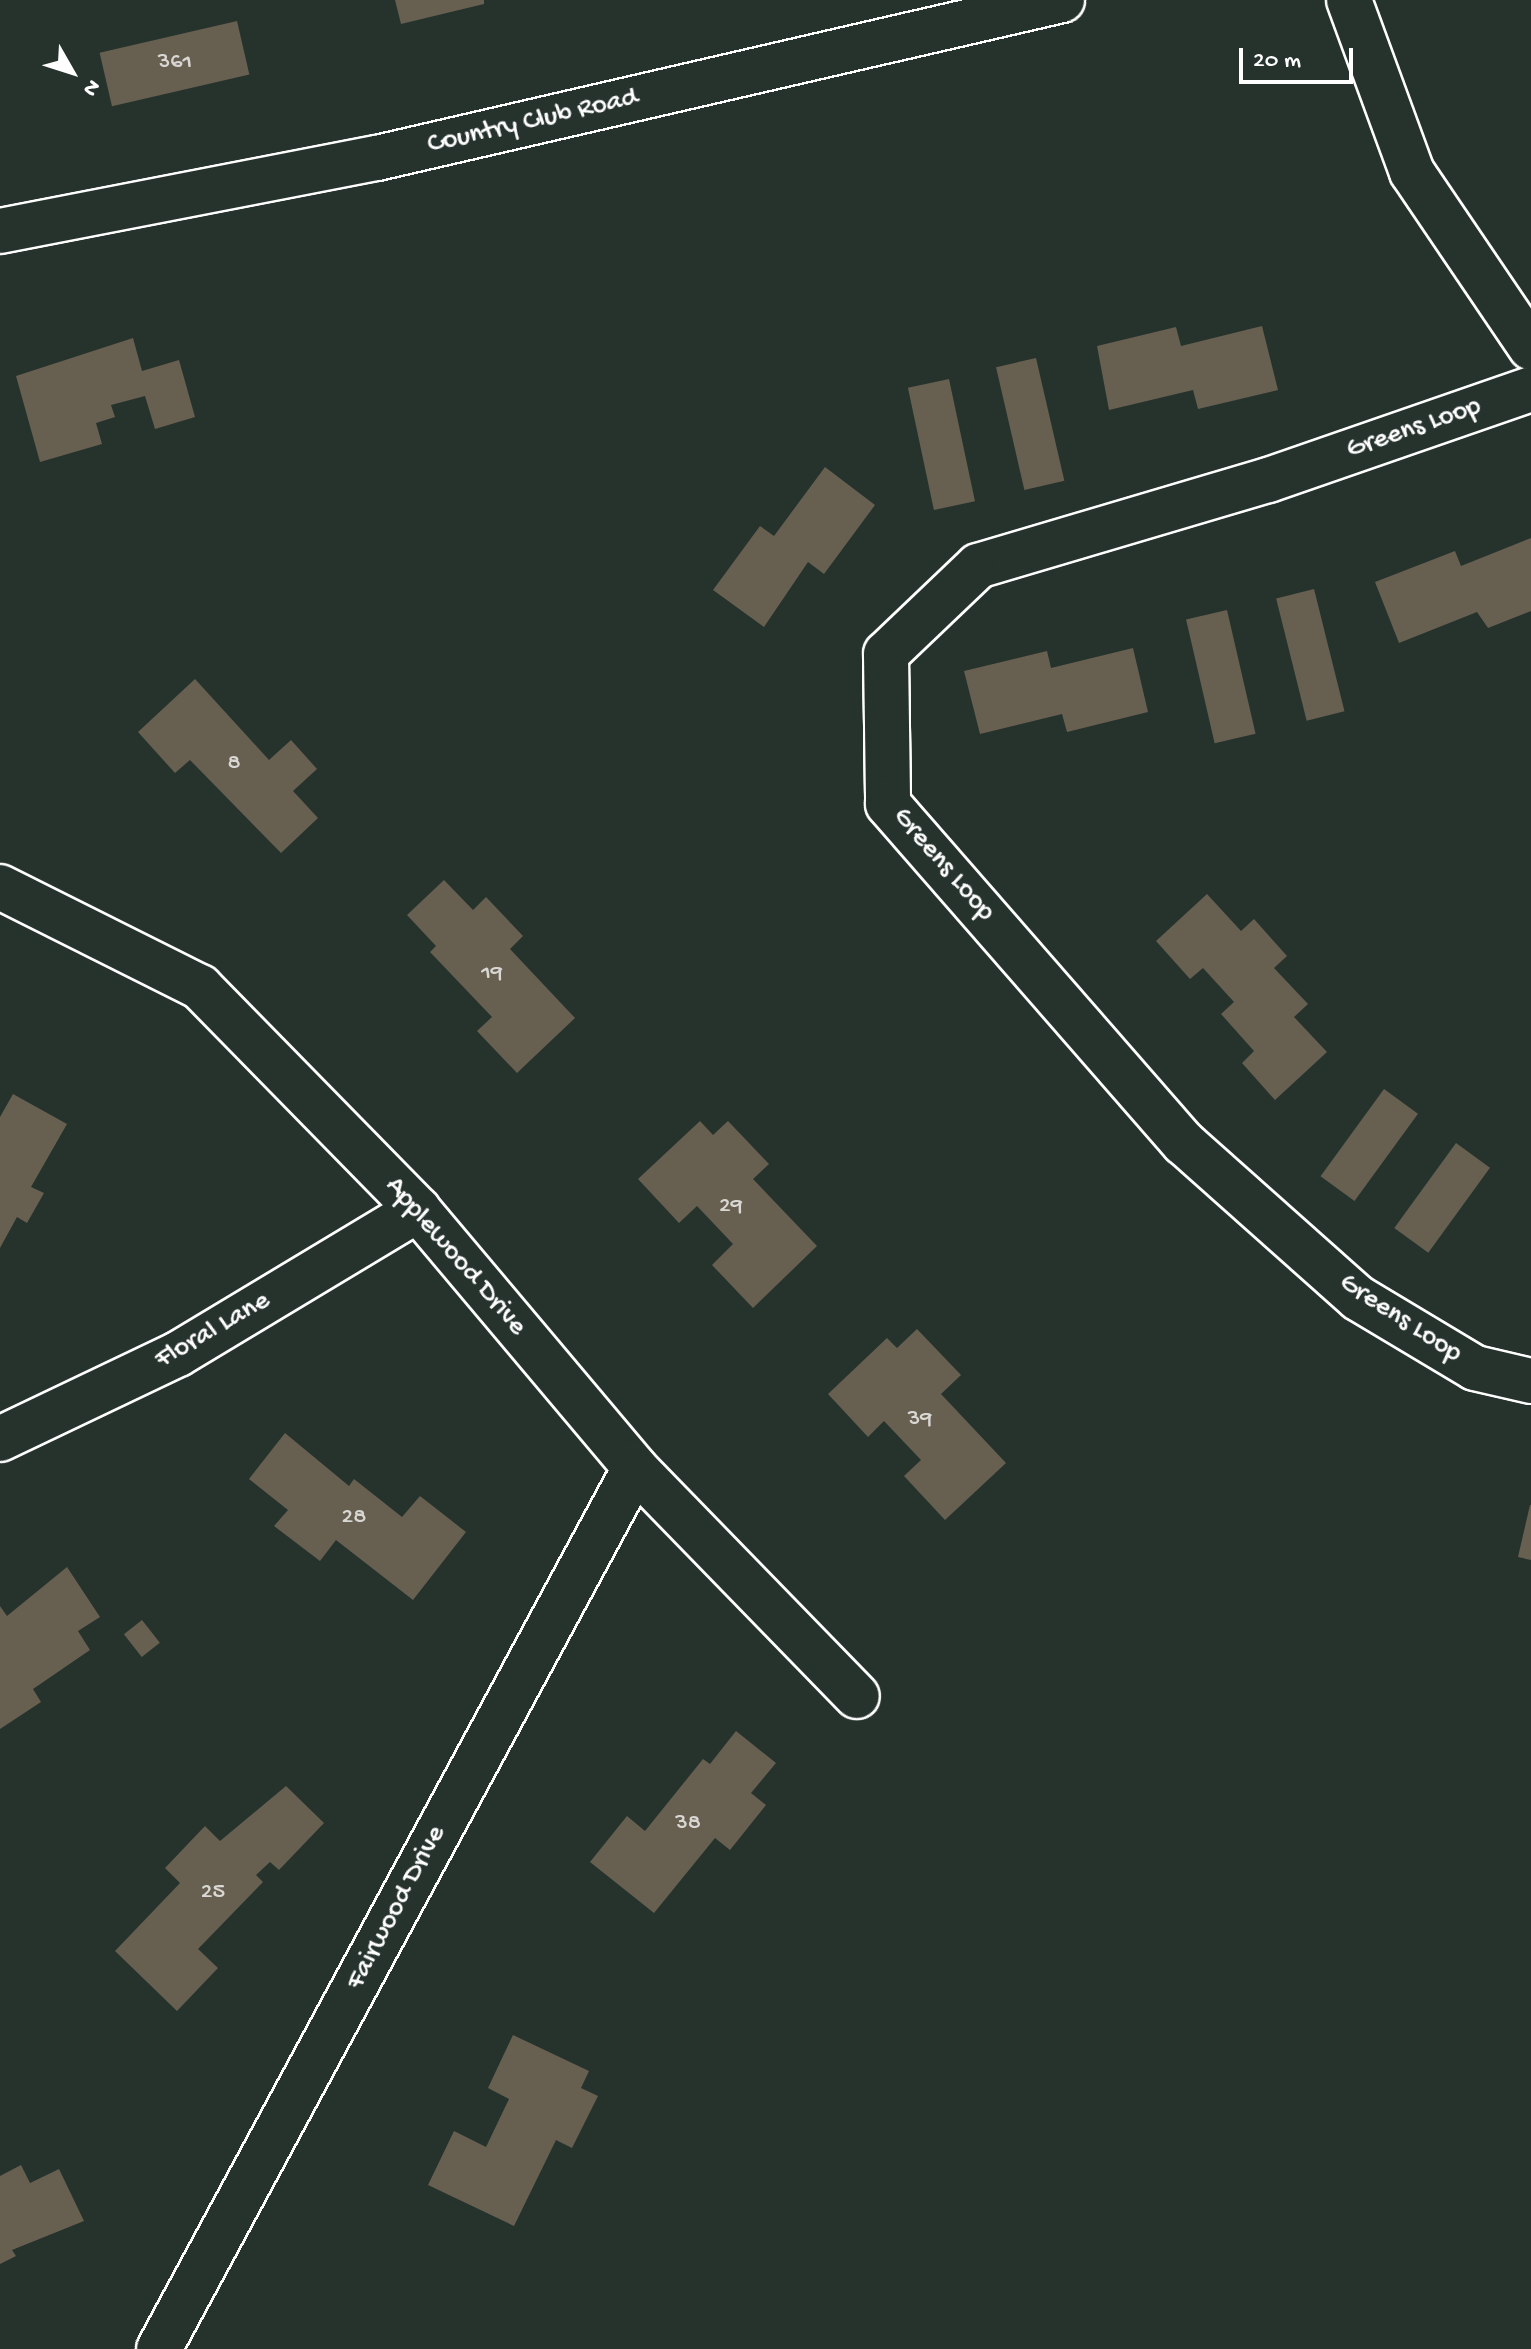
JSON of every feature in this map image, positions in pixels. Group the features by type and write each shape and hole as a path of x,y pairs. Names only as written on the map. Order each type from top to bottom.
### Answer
{"street":[{"name":"Country Club Road","path":"0,231 377,158 1062,0"},
{"path":"1349,0 1412,172 1531,348"},
{"name":"Greens Loop","path":"1531,389 1268,480 978,566 886,654 888,804 1184,1143 1358,1298 1475,1368 1531,1381"},
{"name":"Applewood Drive","path":"0,887 200,987 418,1210 635,1468 857,1696"},
{"name":"Floral Lane","path":"0,1439 178,1354 418,1210"},
{"name":"Fairwood Drive","path":"159,2349 635,1468"}],"building":[{"path":"395,0 484,0 484,4 401,24"},
{"path":"237,21 249,75 112,106 100,53"},
{"path":"1262,326 1278,390 1198,409 1193,390 1109,410 1097,346 1176,327 1181,346"},
{"path":"133,338 142,371 179,360 195,417 155,429 145,396 111,405 115,417 96,423 102,444 40,462 16,376"},
{"path":"1036,358 1064,481 1024,490 996,367"},
{"path":"949,379 975,501 934,510 908,388"},
{"path":"825,467 875,505 824,574 808,562 764,627 713,590 760,526 774,536"},
{"path":"1531,538 1531,611 1488,628 1477,612 1399,643 1375,582 1455,551 1461,566"},
{"path":"1314,589 1344,711 1307,721 1276,598"},
{"path":"1227,610 1256,734 1215,743 1186,619"},
{"path":"1133,648 1148,712 1067,732 1062,714 980,734 964,671 1047,651 1051,668"},
{"path":"195,679 269,760 291,740 317,769 293,791 318,818 281,853 190,760 175,773 138,732"},
{"path":"444,880 473,910 486,897 523,936 510,949 575,1018 517,1073 477,1031 492,1017 430,952 436,946 407,915"},
{"path":"1207,894 1241,931 1254,919 1287,956 1274,968 1308,1004 1294,1017 1327,1052 1275,1100 1242,1063 1254,1051 1221,1014 1234,1002 1203,968 1190,979 1156,941"},
{"path":"1384,1089 1418,1114 1354,1201 1321,1176"},
{"path":"13,1094 67,1124 31,1187 44,1193 27,1223 17,1217 0,1248 0,1117"},
{"path":"700,1121 713,1135 728,1121 769,1164 753,1179 817,1246 753,1308 712,1265 733,1244 697,1206 679,1223 638,1179"},
{"path":"1456,1143 1490,1168 1428,1253 1394,1228"},
{"path":"917,1329 961,1375 941,1394 1006,1463 945,1520 904,1476 921,1460 884,1421 868,1437 828,1394 887,1338 897,1348"},
{"path":"285,1433 349,1486 354,1479 402,1517 420,1496 466,1532 413,1600 336,1540 320,1561 274,1526 288,1510 249,1479"},
{"path":"1531,1505 1531,1560 1518,1557"},
{"path":"67,1567 100,1617 78,1631 90,1650 33,1689 41,1702 0,1729 0,1606 7,1616"},
{"path":"142,1620 160,1643 142,1657 124,1634"},
{"path":"736,1731 776,1763 751,1793 766,1805 730,1850 715,1838 654,1913 590,1862 627,1816 645,1831 703,1759 710,1764"},
{"path":"286,1786 324,1823 279,1870 270,1862 256,1875 263,1882 198,1949 218,1968 177,2011 115,1951 180,1883 165,1868 205,1826 220,1841"},
{"path":"513,2035 589,2071 581,2088 598,2096 572,2148 556,2140 514,2226 428,2185 454,2131 486,2147 509,2099 488,2088"},
{"path":"21,2165 30,2183 59,2169 84,2221 12,2250 16,2256 0,2264 0,2176"}]}
